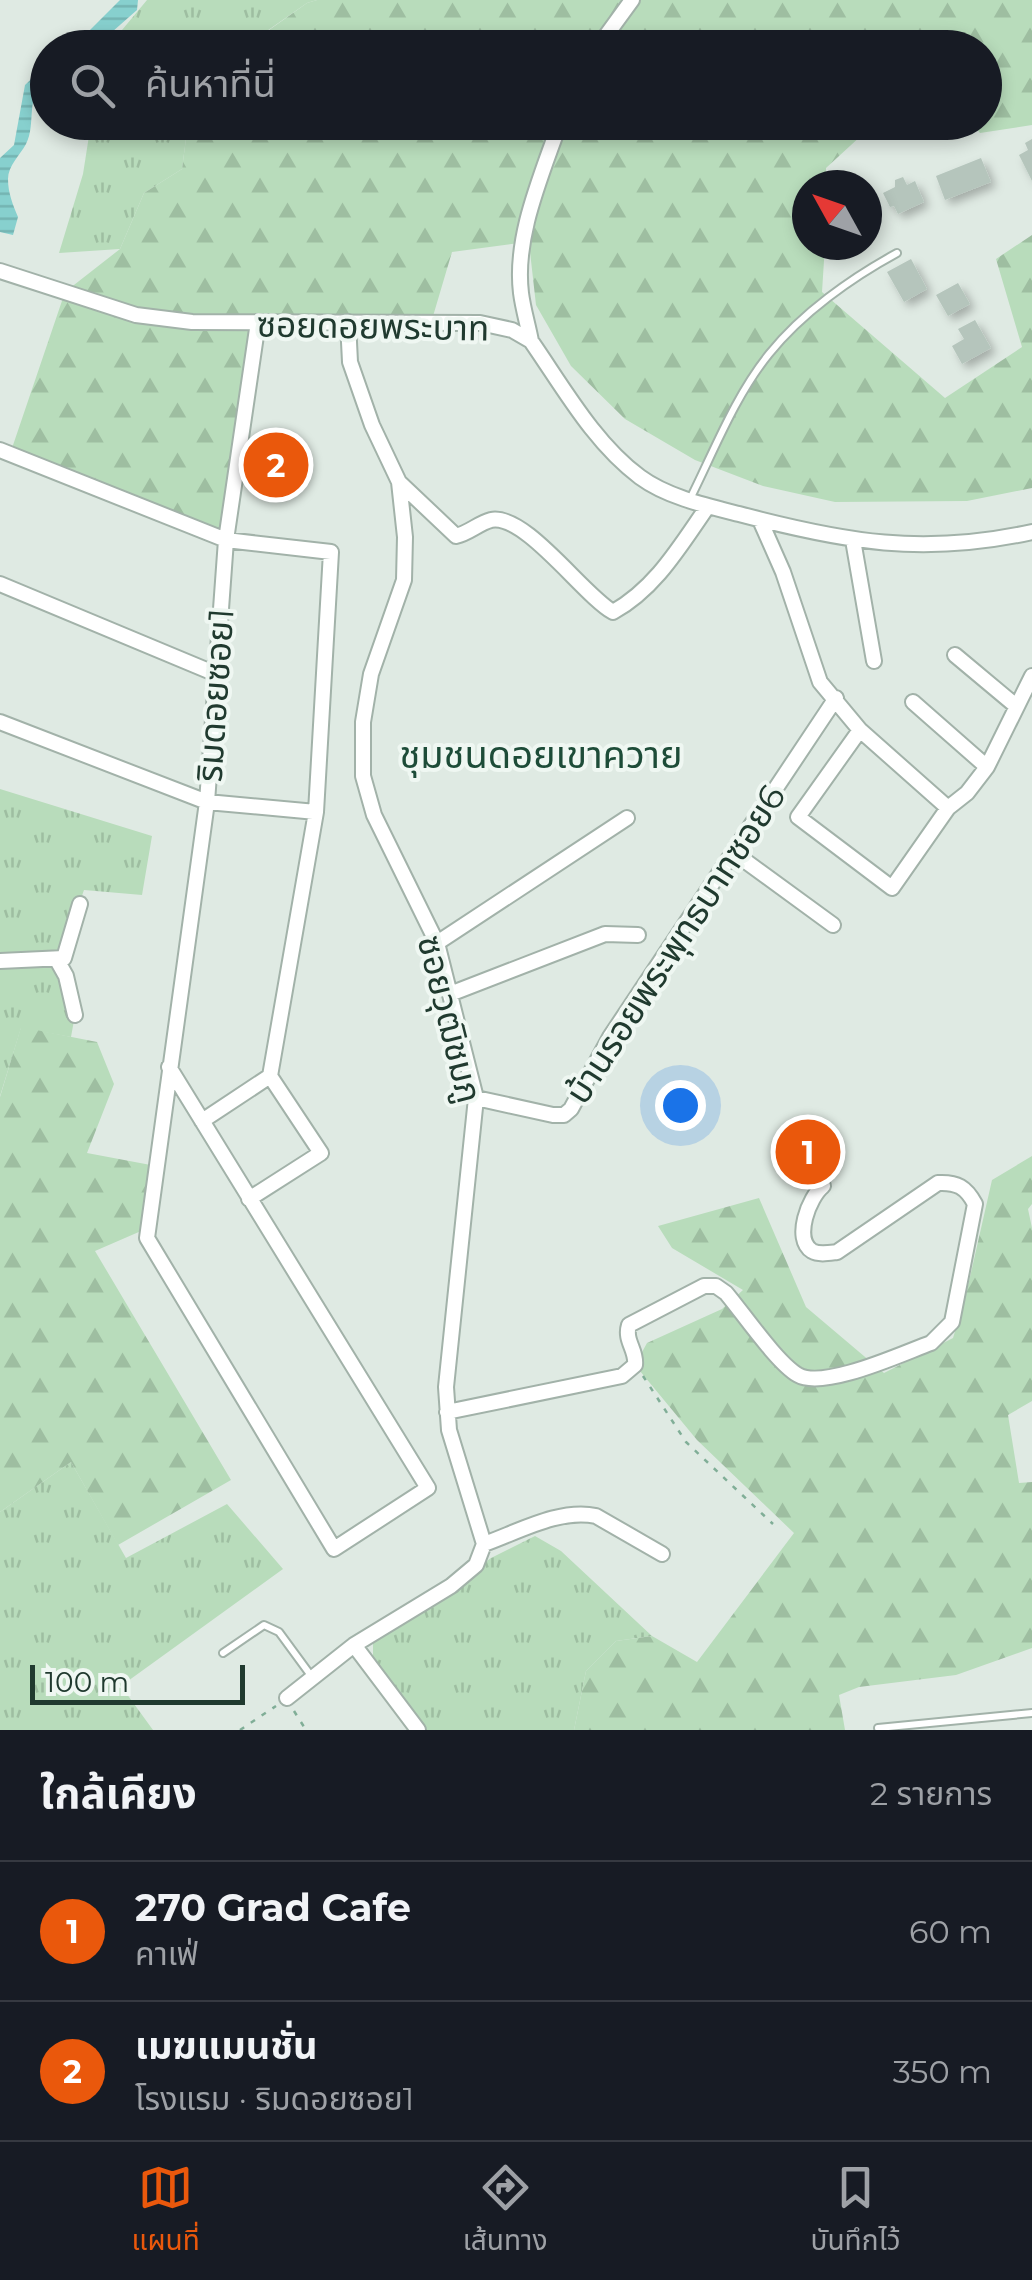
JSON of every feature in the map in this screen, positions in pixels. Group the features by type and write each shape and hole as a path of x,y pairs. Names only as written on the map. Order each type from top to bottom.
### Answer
{"street":[{"path":"611,30 632,0"},
{"path":"531,340 521,292 522,250 554,140"},
{"name":"ซอยดอยพระบาท","path":"0,271 136,314 192,322 480,323 512,330 531,340 612,453 642,479 690,500 854,540 916,547 1032,532"},
{"name":"ริมดอยซอย1","path":"249,1199 428,1488 334,1548 147,1238 207,802 226,540 258,322"},
{"name":"ซอยวุฒิชมภู","path":"348,322 350,362 372,425 399,482 405,536 404,580 371,674 363,722 363,776 374,814 436,943 476,1098 446,1387 450,1430 484,1544"},
{"path":"0,450 226,540 331,552 316,812 270,1076 321,1153 249,1199 170,1067"},
{"path":"399,482 456,536 468,534 491,520 509,521 553,556 598,604 613,612 632,602 660,574 708,506"},
{"path":"760,520 783,572 820,682 860,730 948,808"},
{"path":"854,540 874,661"},
{"path":"0,584 216,674"},
{"path":"955,655 1016,706"},
{"path":"860,730 798,817 892,888 948,808 967,793 987,767 1032,676"},
{"name":"บ้านรอยพระพุทธบาทซอย6","path":"476,1098 553,1115 564,1115 571,1109 610,1036 836,698"},
{"path":"913,702 987,767"},
{"path":"0,722 207,802 316,812"},
{"path":"436,943 627,818"},
{"path":"733,852 833,925"},
{"path":"0,960 57,960 66,955 80,904"},
{"path":"450,994 605,934 638,935"},
{"path":"57,960 66,976 75,1015"},
{"path":"202,1121 270,1076"},
{"path":"447,1412 622,1376 636,1366 628,1340 629,1325 704,1286 716,1286 726,1293 800,1377 837,1376 931,1343 952,1322 974,1204 968,1191 954,1182 938,1183 837,1252 822,1254 812,1251 804,1232 810,1198 823,1186"},
{"path":"287,1698 354,1645 451,1586 476,1564 484,1544 569,1514 586,1514 662,1554"},
{"path":"354,1645 418,1730"}],"lane":[{"path":"690,500 766,356 840,290 897,254"},
{"path":"223,1652 255,1628 272,1627 312,1678"},
{"path":"878,1728 1032,1713"}],"path":[{"path":"636,1366 686,1442 773,1524"},
{"path":"240,1730 287,1698 306,1730"}],"green space":[{"path":"147,0 317,0 268,30 122,30"},
{"path":"1032,0 1032,125 1002,130 1002,30 269,30 307,3"},
{"path":"88,140 186,140 182,169 144,193 120,249 59,253 83,174"},
{"path":"186,140 856,140 826,170 792,170 792,260 824,260 822,292 945,398 1022,347 996,259 1032,235 1032,488 967,501 835,502 763,486 695,460 625,419 571,366 536,305 527,225 519,243 452,252 431,323 258,323 226,540 10,454 65,292 120,249 144,193 182,169"},
{"path":"0,789 152,836 142,895 84,890 62,953 0,955"},
{"path":"57,960 75,1015 71,1037 21,1028 0,1096 0,961"},
{"path":"21,1027 97,1042 114,1084 87,1153 156,1166 148,1228 95,1251 231,1480 118,1545 71,1462 0,1512 0,1097"},
{"path":"1032,1156 1032,1204 1028,1209 1032,1228 1032,1401 1008,1415 1019,1483 1032,1482 1032,1648 956,1675 859,1687 839,1695 845,1730 574,1730 586,1671 616,1641 652,1636 697,1662 794,1533 697,1440 635,1365 647,1343 722,1309 743,1290 672,1248 658,1226 759,1198 806,1307 884,1373 953,1338 992,1180"},
{"path":"71,1462 126,1558 227,1504 283,1569 121,1686 153,1730 0,1730 0,1512"},
{"path":"535,1536 561,1551 652,1636 616,1641 586,1671 574,1730 425,1730 373,1656 373,1642 491,1558"}],"water":[{"path":"120,0 138,0 137,10 114,30 90,30"},
{"path":"30,80 29,136 12,165 8,184 18,217 13,235 0,232 0,158 14,145 25,85"}],"building":[{"path":"1032,139 1032,181 1019,155 1028,150 1025,143"},
{"path":"981,158 991,182 945,200 936,176"},
{"path":"903,177 907,185 915,181 924,202 898,214 883,193"},
{"path":"911,259 927,289 904,302 887,272"},
{"path":"958,283 970,304 948,316 936,295"},
{"path":"975,320 991,348 962,364 952,346 964,339 958,329"}],"place":[{"name":"เมฆแมนชั่น","path":"276,465"},
{"name":"270 Grad Cafe","path":"808,1152"}],"district":[{"name":"ชุมชนดอยเขาควาย","path":"541,754"}]}
